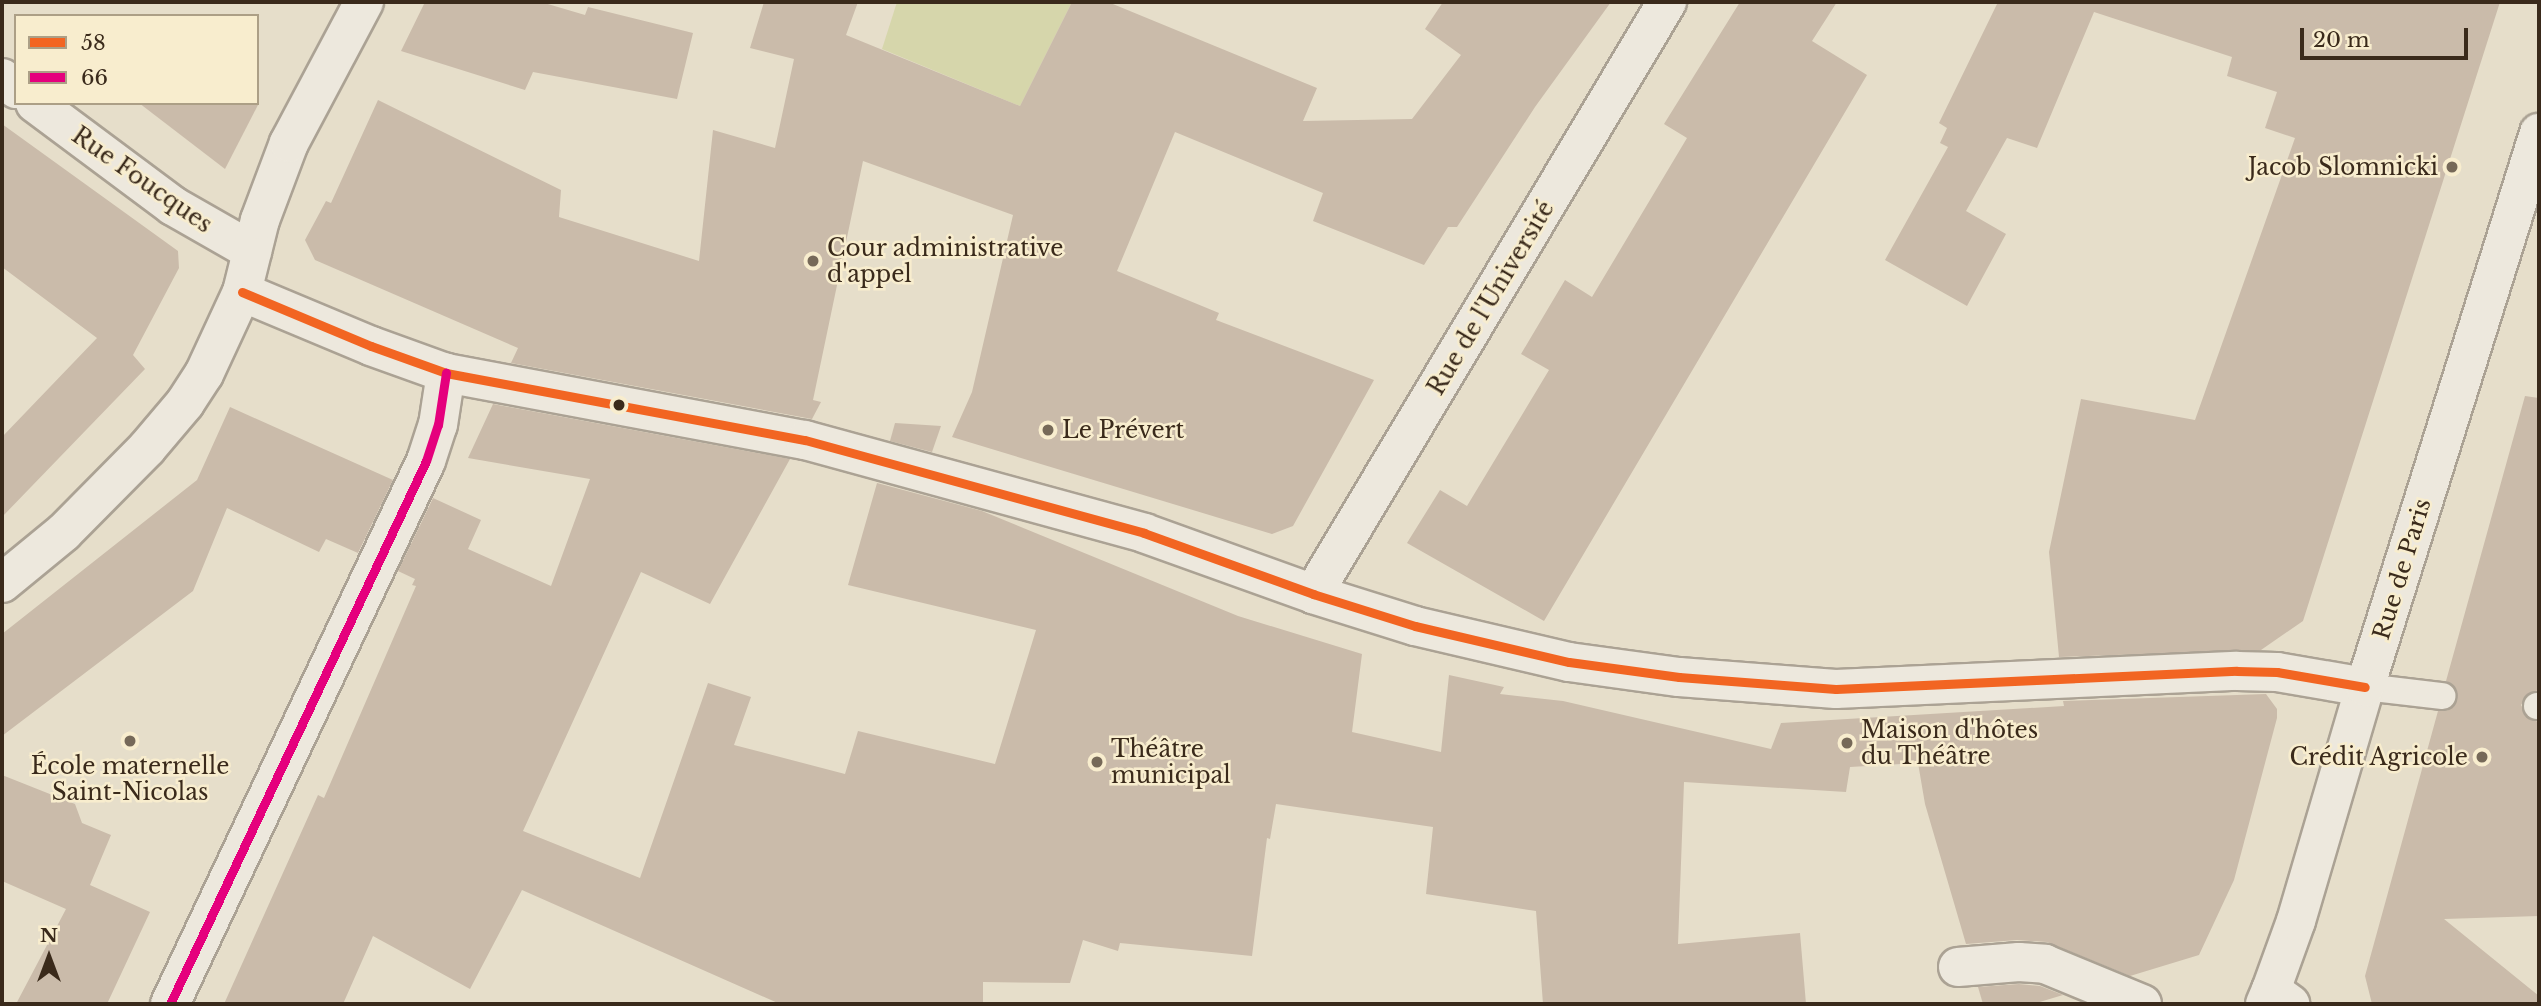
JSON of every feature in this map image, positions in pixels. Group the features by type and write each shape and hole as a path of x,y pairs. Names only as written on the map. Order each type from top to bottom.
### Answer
{"street":[{"path":"2,583 64,532 170,422 204,374 242,292 272,184 289,143 364,2"},
{"name":"Rue de l'Université","path":"1313,594 1667,2"},
{"name":"Rue Foucques","path":"38,105 173,206 252,251"},
{"name":"Rue de Paris","path":"2275,1000 2365,687 2539,133"},
{"path":"242,292 371,346 446,373 805,440 1144,533 1313,594 1415,626 1569,662 1776,686 1881,688 2238,671 2277,672 2365,687"},
{"path":"170,1004 426,461 438,425 446,373"},
{"path":"1958,967 2019,962 2045,964 2142,1004"}],"lane":[{"path":"2365,687 2442,696"}],"green space":[{"path":"897,2 1072,2 1020,106 882,49"}],"building":[{"path":"425,2 541,2 585,15 588,7 693,33 677,99 533,72 525,90 401,51"},
{"path":"764,2 858,2 846,35 1020,106 1072,2 1108,2 1317,88 1303,121 1412,119 1461,55 1425,29 1443,2 1611,2 1535,107 1457,227 1448,227 1424,265 1313,221 1323,193 1175,132 1117,271 1219,313 1216,320 1374,380 1293,526 1272,534 952,437 972,392 1013,215 863,161 813,400 821,402 812,419 511,363 518,348 315,260 305,240 326,201 331,203 378,100 561,190 559,217 699,261 713,130 775,148 794,59 750,48"},
{"path":"1740,2 1837,2 1812,41 1867,75 1544,621 1407,543 1440,490 1467,506 1549,370 1521,354 1565,280 1592,297 1687,138 1664,124"},
{"path":"1998,2 2500,2 2303,621 2261,650 2059,657 2049,552 2081,399 2195,420 2295,138 2265,128 2277,92 2227,76 2232,57 2094,12 2037,148 2007,138 1966,211 2006,234 1967,306 1885,260 1948,147 1940,143 1947,128 1939,123"},
{"path":"142,105 258,105 225,169"},
{"path":"2,124 178,251 179,268 133,355 145,369 2,517 2,437 97,338 2,267"},
{"path":"2525,396 2539,398 2539,690 2529,693 2521,705 2529,719 2539,722 2539,916 2444,919 2539,996 2539,1004 2372,1004 2365,976 2438,711 2449,710 2457,698 2456,689 2446,681"},
{"path":"493,404 790,459 710,604 641,572 523,831 640,878 708,683 751,697 734,745 845,774 858,731 995,764 1036,630 848,585 877,483 982,511 1238,616 1362,654 1352,732 1441,752 1449,675 1504,687 1500,694 1563,701 1771,749 1781,723 2064,706 2063,701 2266,694 2277,709 2277,718 2234,880 2199,955 2130,976 2047,942 2017,940 1966,944 1925,804 1918,763 1850,767 1846,792 1684,782 1678,944 1800,933 1806,1004 1543,1004 1536,911 1426,894 1433,827 1276,804 1270,839 1267,838 1252,956 1120,943 1118,951 1083,940 1070,983 983,982 983,1004 780,1004 522,890 470,989 373,936 343,1004 224,1004 318,795 324,798 416,586 412,585 415,579 398,571 433,498 481,520 468,549 551,586 590,479 468,458"},
{"path":"230,407 393,480 358,553 326,539 319,552 227,508 193,591 2,736 2,634 197,480"},
{"path":"895,423 941,426 932,452 890,441"},
{"path":"2,775 75,804 82,823 111,835 90,885 150,912 107,1004 16,1004 66,909 2,881"},
{"path":"2019,984 2040,986 2063,995 2033,1004 1983,1004 1978,987"}],"transit line":[{"name":"58","path":"242,292 371,346 446,373 805,440 1144,533 1313,594 1415,626 1569,662 1679,677 1836,689 2237,671 2277,672 2365,687"},
{"name":"66","path":"170,1004 426,461 438,425 446,373"}],"place":[{"name":"Jacob Slomnicki","path":"2452,167"},
{"name":"Cour administrative d'appel","path":"813,261"},
{"name":"Le Prévert","path":"1048,430"},
{"name":"École maternelle Saint-Nicolas","path":"130,741"},
{"name":"Maison d'hôtes du Théâtre","path":"1847,743"},
{"name":"Crédit Agricole","path":"2482,757"},
{"name":"Théâtre municipal","path":"1097,762"}]}
